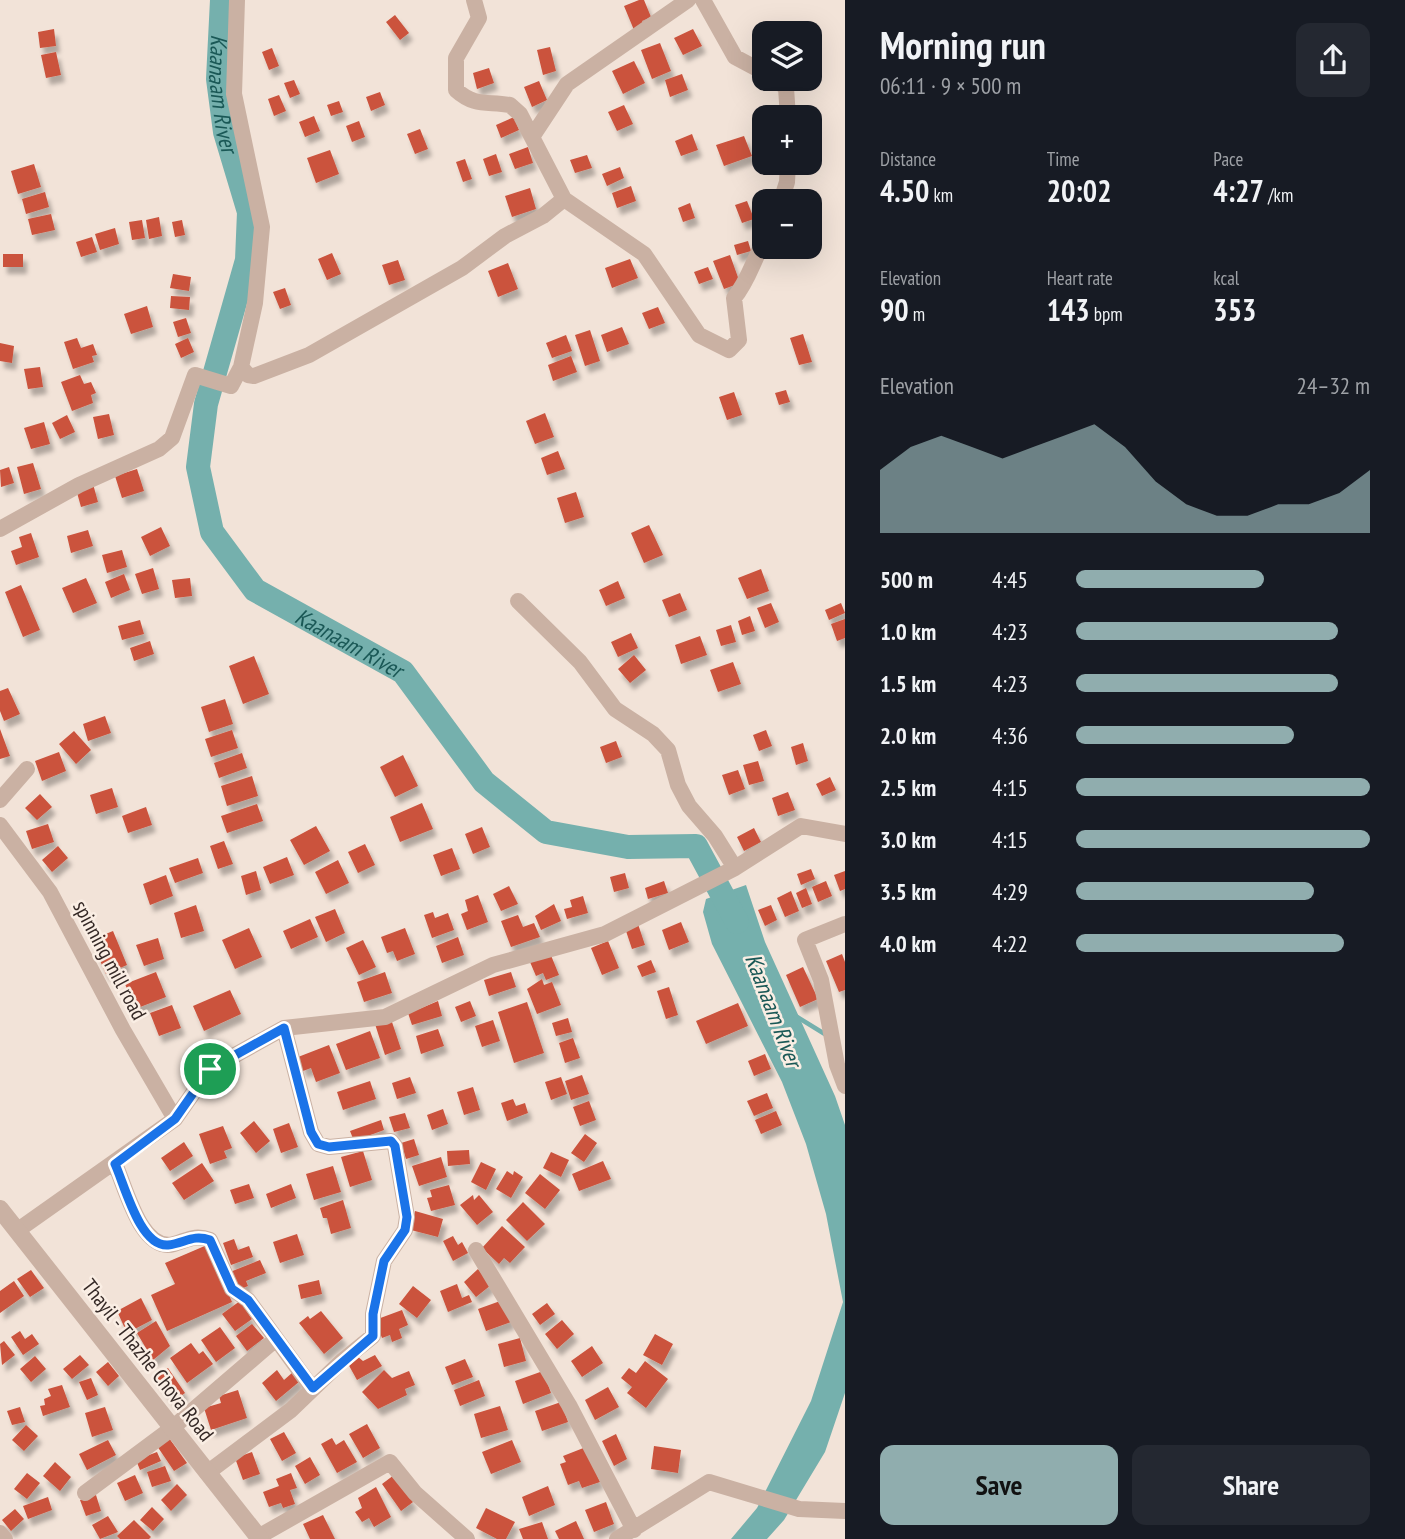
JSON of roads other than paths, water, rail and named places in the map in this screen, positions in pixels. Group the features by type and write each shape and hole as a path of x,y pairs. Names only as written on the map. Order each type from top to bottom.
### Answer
{"street":[{"path":"0,529 79,485 159,449 176,429 195,375 231,386 241,367 255,303 262,227 234,94 237,0"},
{"path":"474,0 478,18 456,58 456,90 468,100 484,106 510,105 520,114 564,199 644,254 699,335 729,350 739,340 734,298 747,283 754,259"},
{"path":"533,137 566,84 688,0"},
{"path":"703,0 734,57 752,66"},
{"path":"241,367 248,375 254,376 309,355 462,268 505,236 543,216 564,199"},
{"path":"518,601 580,662 615,709 653,734 668,750 678,785 689,806 715,836 735,868"},
{"path":"0,800 27,769"},
{"name":"spinning mill road","path":"0,825 50,892 123,1030 175,1119"},
{"path":"18,1230 115,1164 175,1119 210,1069 284,1028 385,1017 494,965 605,934 735,868 801,826 845,834"},
{"path":"845,925 805,940 821,980 834,1050 845,1086"},
{"path":"207,1473 290,1410 373,1336 373,1314 384,1261 405,1230 407,1217 395,1146 391,1141 329,1147 318,1144 311,1132 284,1028"},
{"path":"115,1164 147,1237 159,1245 173,1244 188,1237 210,1240 232,1289 248,1300 313,1388"},
{"name":"Thayil - Thazhe Chova Road","path":"0,1209 259,1538"},
{"path":"477,1250 569,1405 634,1530"},
{"path":"85,1493 171,1429 276,1339"},
{"path":"259,1538 390,1462 415,1493 467,1539"},
{"path":"617,1539 709,1482 799,1509 845,1511"},
{"path":"0,1533 5,1539"}],"water":[{"path":"746,885 765,942 835,1096 845,1125 845,1393 825,1452 784,1520 767,1539 731,1539 757,1508 811,1401 843,1302 826,1214 806,1144 782,1082 712,944 703,912 706,899"}],"waterway":[{"name":"Kaanaam River","path":"222,0 218,79 225,132 249,212 247,260 206,404 198,467 212,532 255,590 403,672 484,782 546,832 628,847 696,846 737,922"},
{"path":"794,1015 828,1036"}]}
